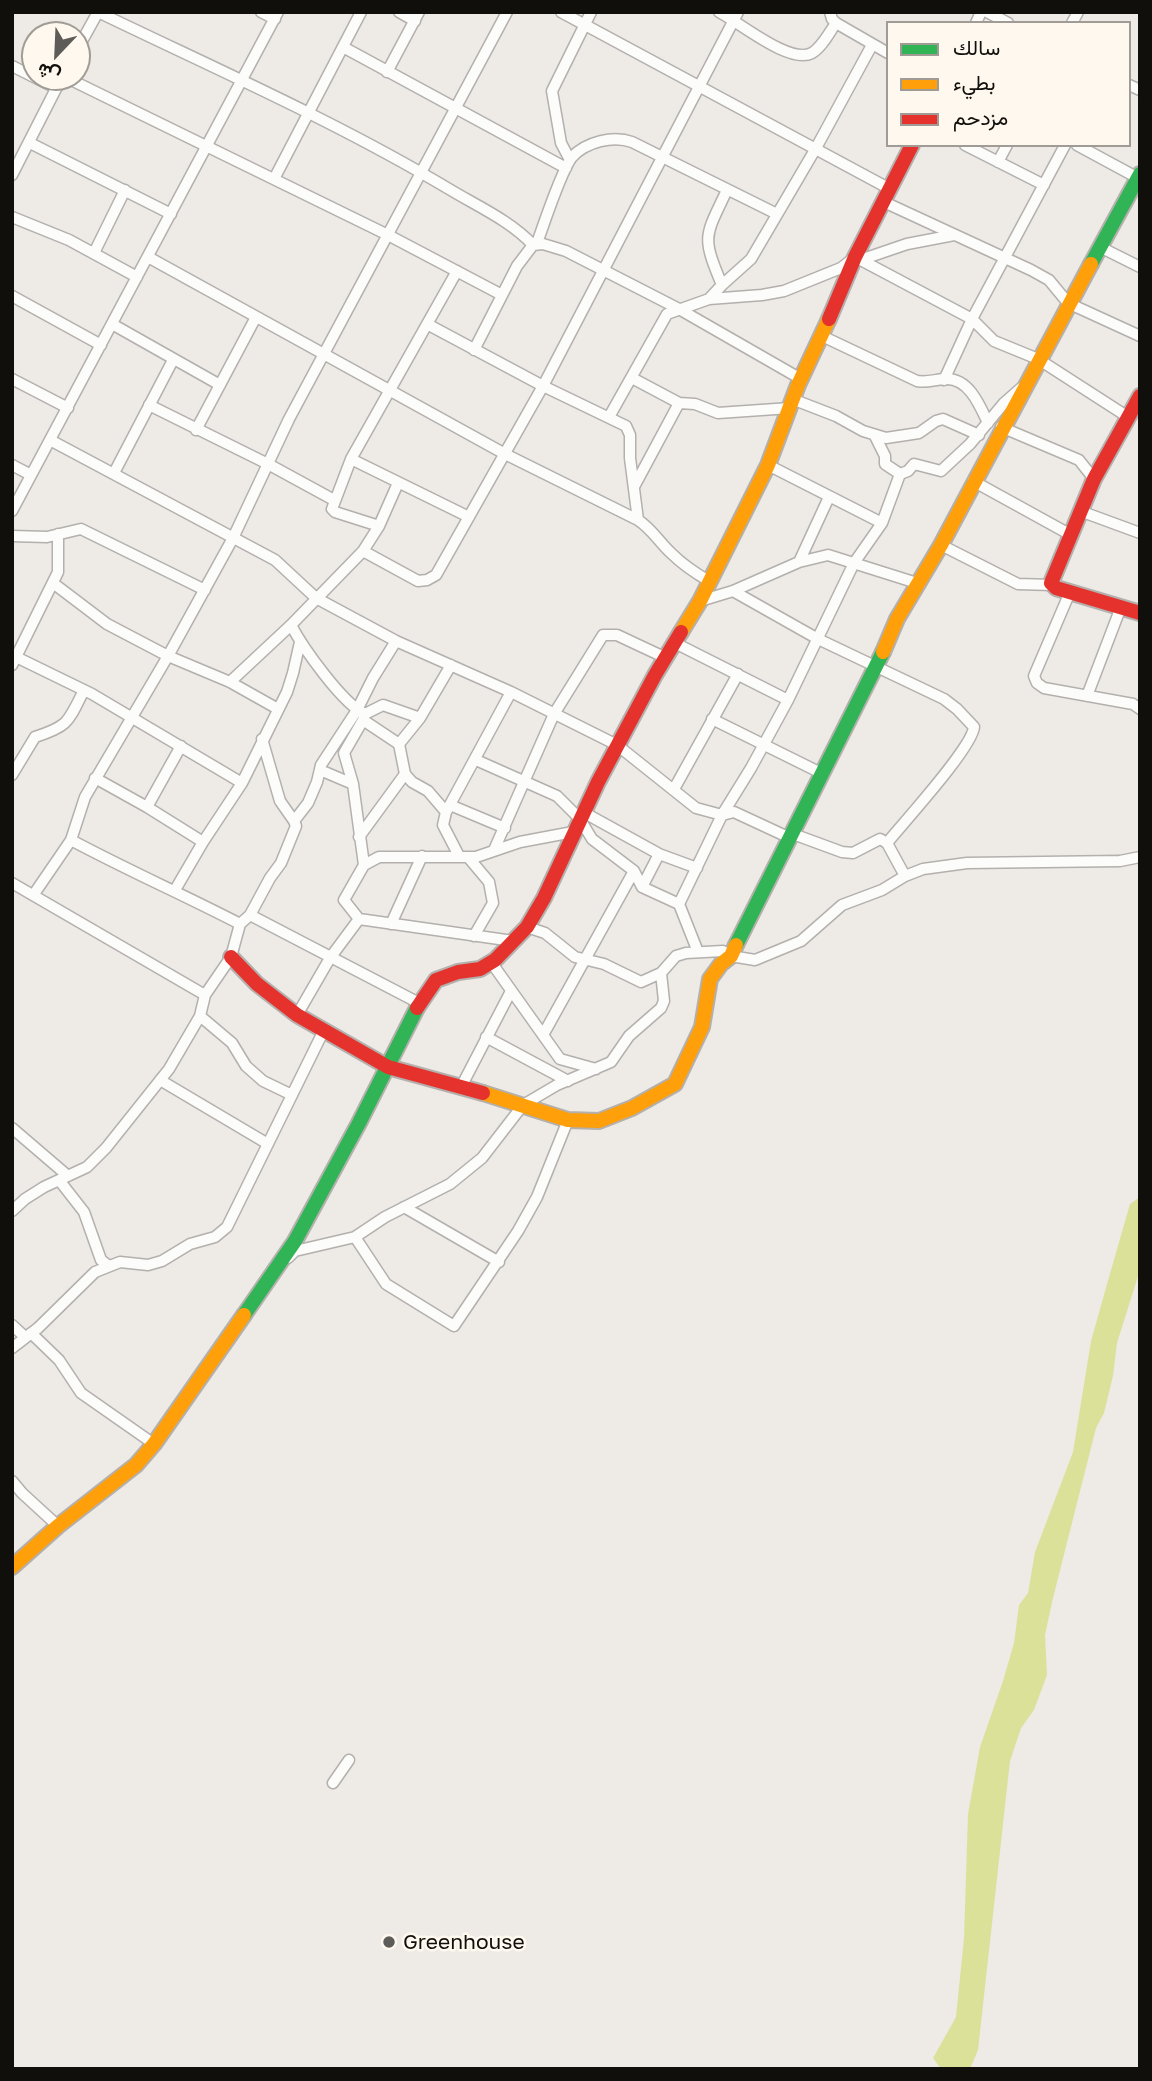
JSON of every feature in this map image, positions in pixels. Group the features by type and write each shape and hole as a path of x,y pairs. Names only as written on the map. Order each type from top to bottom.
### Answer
{"street":[{"path":"98,12 307,113 421,173 535,244 558,248 679,309 801,379"},
{"path":"12,511 276,16 261,12"},
{"path":"274,179 361,12"},
{"path":"387,72 417,17 399,12"},
{"path":"34,894 71,840 85,797 95,778 205,590 323,355 508,12"},
{"path":"561,12 816,148 954,235 1049,280 1068,303 1140,336"},
{"path":"568,164 561,143 552,91 592,12"},
{"path":"719,12 737,16 755,36 792,53 804,55 812,53 820,46 836,23"},
{"path":"830,12 836,23 886,52"},
{"path":"987,12 1004,21"},
{"path":"363,551 414,579 427,580 436,575 543,386 737,16"},
{"path":"709,299 751,259 872,45"},
{"path":"342,47 568,164"},
{"path":"91,90 388,234 502,295"},
{"path":"12,175 55,91"},
{"path":"474,350 517,266 535,244 568,164 577,153 593,144 615,139 632,142 777,214"},
{"path":"30,143 171,214"},
{"path":"12,1567 58,1526 135,1465 154,1444 295,1241 388,1067 409,1020 436,980 458,972 480,969 491,962 527,927 544,898 578,821 617,746 700,601 768,465 801,379 855,257 911,147"},
{"path":"969,147 1044,185"},
{"path":"998,162 1006,147"},
{"path":"944,380 972,319 1064,147"},
{"path":"231,957 257,984 298,1015 388,1067 568,1119 599,1121 675,1084 702,1027 710,979 731,956 877,667 899,616 920,584 973,481 995,425 1025,384 1139,177 1080,147"},
{"path":"94,253 125,190"},
{"path":"722,285 708,251 707,239 727,190"},
{"path":"12,217 94,253 137,277"},
{"path":"609,417 667,314 709,299 762,295 784,290 841,268 855,257 866,258 908,244 954,235"},
{"path":"1100,247 1140,268"},
{"path":"148,257 505,454 638,520 655,533 668,551 691,571 709,581"},
{"path":"855,257 972,319 994,341 1038,359 1128,417"},
{"path":"379,526 335,512 332,509 334,500 351,460 457,271"},
{"path":"12,296 101,345"},
{"path":"196,430 256,317"},
{"path":"112,324 220,385"},
{"path":"427,324 543,386 626,426 630,435 629,458 638,520"},
{"path":"822,336 918,381 949,378 962,383 995,425 1079,460 1094,479"},
{"path":"114,473 173,360"},
{"path":"632,378 679,403 695,404 718,413 791,403 836,416 875,436 886,438 919,433 943,419 979,435"},
{"path":"12,379 68,408"},
{"path":"1052,584 1094,479 1140,396"},
{"path":"635,485 679,403"},
{"path":"149,405 334,500"},
{"path":"698,952 680,904 722,815 788,700 854,563 882,523 900,474 908,471 914,464 941,471 979,435 995,425"},
{"path":"875,436 885,456 885,464 900,474"},
{"path":"50,440 275,560 316,598 397,641 511,692 617,746 696,808 722,815 734,812 792,836 842,852 862,850 876,839 887,843 905,876"},
{"path":"351,460 469,517"},
{"path":"12,465 32,475"},
{"path":"768,465 882,523"},
{"path":"973,481 1071,535"},
{"path":"230,682 291,625 363,551 379,526 398,483"},
{"path":"799,562 829,497"},
{"path":"1080,511 1140,533"},
{"path":"12,536 47,537 81,528 205,590"},
{"path":"58,534 58,572 14,659 84,690 242,783"},
{"path":"941,545 1018,584 1052,584 1070,593 1140,613"},
{"path":"700,601 733,591 799,562 828,555 920,584"},
{"path":"53,583 107,624 168,656 230,682 278,709"},
{"path":"733,591 818,639 944,699 974,727 971,738 938,783 887,843"},
{"path":"1070,593 1034,676 1037,683 1044,688 1117,700 1133,704 1140,709"},
{"path":"1087,696 1121,607"},
{"path":"291,625 300,642 362,715 399,744 405,774 412,782 428,791 448,809 505,828"},
{"path":"494,850 554,714 603,635 617,635 666,657"},
{"path":"344,753 362,715 373,678 397,641"},
{"path":"175,890 242,783 293,673 300,642"},
{"path":"675,643 788,700"},
{"path":"399,744 420,718 451,665"},
{"path":"674,789 738,674"},
{"path":"12,775 35,737 61,729 70,718 84,690"},
{"path":"474,936 493,903 492,890 489,882 463,857 443,825 448,809 511,692"},
{"path":"294,821 308,803 320,769 333,746 362,715 383,705 420,718"},
{"path":"712,719 823,774"},
{"path":"12,1211 25,1199 87,1167 106,1148 169,1069 200,1016 205,995 231,957 240,924 250,915 281,863 296,826 280,801 262,739"},
{"path":"147,807 181,746"},
{"path":"333,746 344,753 353,784 364,865"},
{"path":"476,760 557,796 592,839 634,871 642,887 680,904"},
{"path":"320,769 353,784"},
{"path":"359,837 405,774"},
{"path":"95,778 203,842"},
{"path":"513,941 359,919 344,900 364,865 379,857 476,857 578,821 696,868"},
{"path":"71,840 240,924"},
{"path":"642,887 659,854"},
{"path":"391,924 422,856"},
{"path":"527,927 545,933 565,951 584,960 604,964 641,982 661,973 676,956 723,951 731,956 755,960 800,941 842,905 882,890 923,869 967,863 1120,861 1140,857"},
{"path":"543,1035 634,871"},
{"path":"12,883 205,995"},
{"path":"250,915 419,1003"},
{"path":"298,1015 330,957 359,919"},
{"path":"491,962 523,1011 560,1059 596,1069"},
{"path":"275,1271 295,1251 355,1237 404,1207 450,1184 482,1158 523,1105 541,1093 611,1062 629,1036 661,1007 664,1001 661,973"},
{"path":"461,1087 511,991"},
{"path":"200,1016 232,1043 246,1066 263,1081 292,1095"},
{"path":"12,1348 95,1272 120,1262 148,1265 162,1261 190,1244 215,1237 227,1227 324,1030"},
{"path":"486,1037 568,1081"},
{"path":"160,1080 268,1144"},
{"path":"355,1237 386,1284 454,1326 499,1262 537,1197 568,1119"},
{"path":"12,1128 64,1178 84,1212 101,1260 109,1266"},
{"path":"404,1207 499,1262"},
{"path":"12,1325 59,1360 81,1393 154,1444"},
{"path":"12,1481 58,1526"},
{"path":"333,1783 349,1760"}],"shaded area":[{"path":"1140,1197 1140,1270 1117,1343 1104,1413 1096,1428 1053,1598 1045,1635 1047,1675 1034,1710 1021,1728 1010,1761 978,2050 970,2069 941,2069 933,2058 956,2017 964,1938 968,1814 980,1747 1014,1643 1019,1605 1028,1593 1035,1552 1073,1452 1091,1341 1130,1204"}],"traffic: fast":[{"path":"1091,264 1140,174"},
{"path":"736,945 883,652"},
{"path":"244,1315 295,1241 417,1008"}],"traffic: slow":[{"path":"883,652 897,619 941,545 1091,264"},
{"path":"681,632 700,601 768,465 798,385 829,319"},
{"path":"483,1093 568,1120 599,1121 632,1108 675,1084 702,1027 710,979 731,956 736,945"},
{"path":"12,1567 58,1526 136,1465 154,1444 244,1315"}],"traffic: jam":[{"path":"829,319 855,257 911,147"},
{"path":"1140,396 1094,479 1051,583 1056,588 1140,613"},
{"path":"417,1008 436,980 458,972 480,969 495,960 527,927 544,898 598,782 681,632"},
{"path":"231,957 257,984 297,1015 388,1067 483,1093"}],"place":[{"name":"Greenhouse","path":"389,1942"}]}
